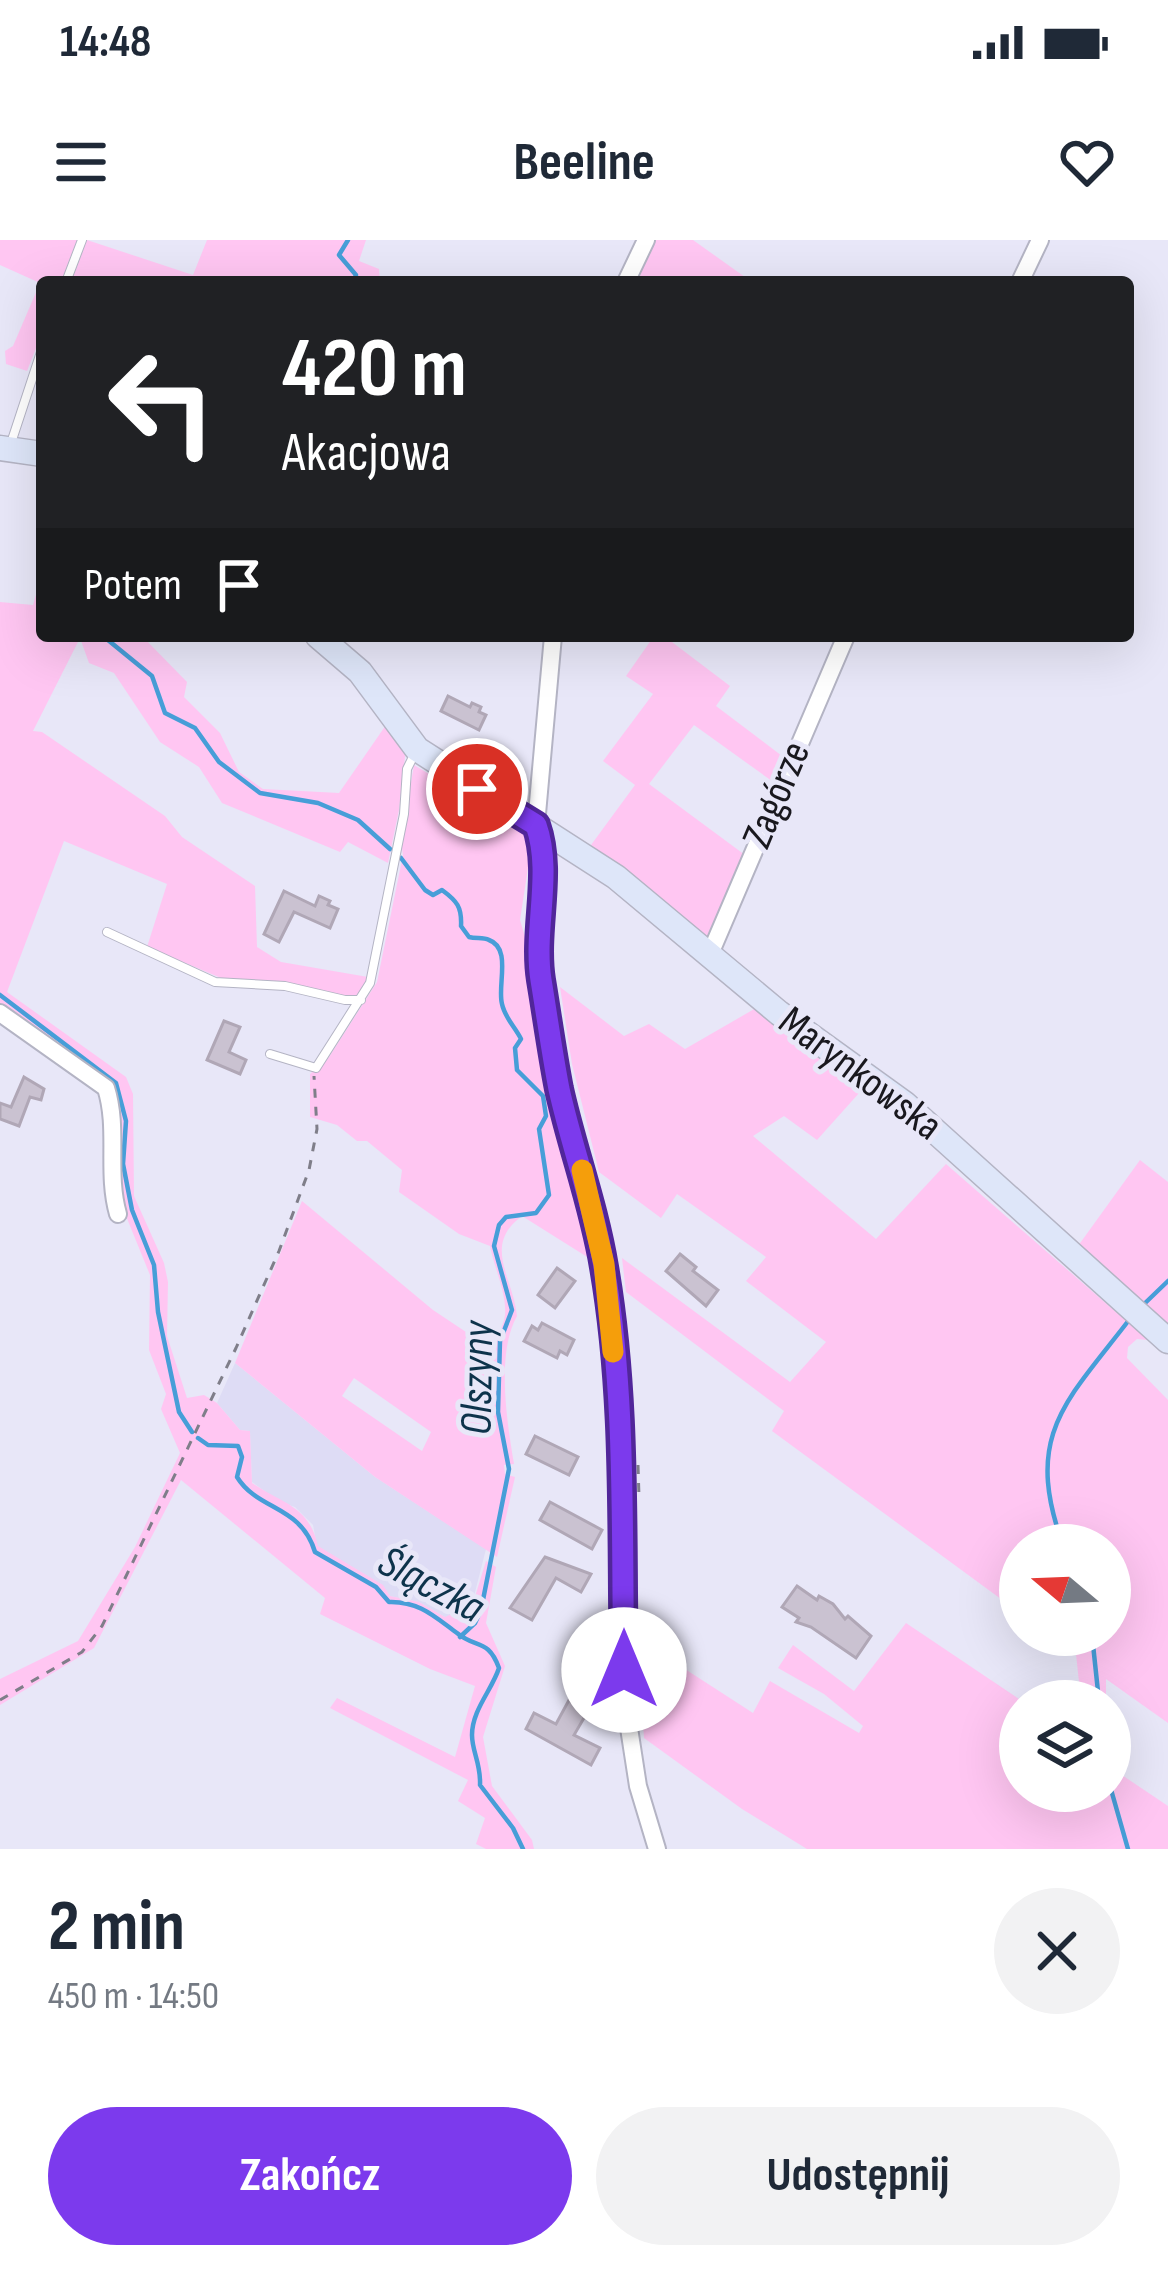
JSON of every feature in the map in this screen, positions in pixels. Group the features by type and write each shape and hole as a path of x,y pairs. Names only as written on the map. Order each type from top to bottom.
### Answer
{"street":[{"path":"629,276 646,240"},
{"path":"1023,276 1040,240"},
{"path":"5,450 36,453"},
{"path":"325,642 360,672 417,749"},
{"path":"552,642 536,825 543,844 539,967 559,1090 585,1179 608,1291 625,1528 625,1702 638,1786 657,1849"},
{"name":"Zagórze","path":"710,954 843,642"},
{"name":"Marynkowska","path":"417,749 616,878 779,1012 905,1103 1168,1341"},
{"path":"0,1012 106,1088 112,1108 110,1187 118,1214"}],"lane":[{"path":"68,276 82,240"},
{"path":"5,450 36,366"},
{"path":"270,1054 316,1069 363,1000 404,814 407,769 417,749"},
{"path":"107,932 215,982 285,986 363,1000"}],"path":[{"path":"0,1700 82,1652 102,1626 278,1251 308,1170 317,1129 316,1069"}],"shaded area":[{"path":"0,240 77,240 63,276 36,276 36,281 0,265"},
{"path":"87,240 193,275 207,240 366,240 359,261 379,269 380,276 73,276"},
{"path":"651,240 693,240 744,276 636,276"},
{"path":"36,292 36,348 27,371 6,364 5,351 13,346"},
{"path":"36,595 36,642 78,642 33,731 42,732 165,816 182,837 255,886 257,947 281,962 368,977 359,995 336,995 279,982 233,983 147,947 167,884 64,841 7,992 126,1077 133,1094 134,1196 164,1263 167,1336 187,1398 204,1395 240,1430 250,1431 252,1483 293,1507 308,1522 318,1546 383,1585 390,1596 419,1602 445,1617 456,1612 469,1616 486,1561 496,1567 486,1623 505,1666 483,1737 492,1786 534,1849 486,1849 476,1844 485,1818 458,1801 468,1780 330,1708 337,1698 455,1757 475,1686 320,1614 325,1598 181,1480 94,1648 0,1705 0,1679 78,1641 135,1547 180,1453 161,1409 166,1394 149,1350 150,1275 115,1189 114,1091 0,1009 0,602 33,605"},
{"path":"81,642 148,642 187,682 184,697 220,733 239,772 263,789 339,793 386,725 406,748 388,863 348,842 340,852 222,803 199,767 160,742 114,673 89,663"},
{"path":"650,642 672,642 730,686 716,706 786,759 776,784 694,725 649,784 745,855 709,938 591,845 635,785 603,761 653,694 626,676"},
{"path":"414,765 529,834 532,842 520,920 531,957 544,1057 592,1260 522,1216 504,1238 503,1262 517,1316 505,1368 514,1464 504,1465 505,1474 515,1477 497,1557 375,1477 235,1363 302,1201 433,1310 496,1352 505,1307 490,1246 459,1234 399,1192 402,1170 367,1141 357,1141 337,1125 310,1117 310,1074 329,1057 377,982 403,855 401,841","holes":["354,1378 431,1432 422,1451 342,1396"]},
{"path":"560,987 624,1036 649,1024 685,1049 756,1008 860,1092 817,1140 784,1116 753,1136 876,1239 946,1164 1148,1340 1137,1339 1128,1347 1127,1358 1168,1400 1168,1723 1131,1697 1131,1680 1079,1680 1076,1656 1131,1656 1131,1524 999,1524 999,1598 772,1431 784,1411 626,1292 622,1258 790,1382 826,1342 746,1281 766,1257 677,1194 661,1218 599,1172 572,1064"},
{"path":"1140,1160 1168,1182 1168,1328 1078,1246"},
{"path":"235,1363 375,1477 486,1549 469,1616 445,1617 419,1602 390,1596 382,1585 317,1546 313,1525 295,1507 252,1482 250,1431 240,1430 217,1403"},
{"path":"906,1623 999,1686 999,1812 1131,1812 1131,1781 1168,1806 1168,1849 807,1849 644,1738 637,1638 753,1713 770,1681 859,1733 863,1726 824,1694 778,1668 793,1645 854,1691"}],"building":[{"path":"448,696 481,707 479,712 486,715 479,730 441,711"},
{"path":"284,891 315,906 319,896 330,901 328,905 338,909 330,928 294,912 279,942 264,934"},
{"path":"224,1021 240,1027 229,1052 246,1060 240,1074 207,1060"},
{"path":"24,1077 44,1089 41,1100 30,1097 19,1126 0,1119 0,1103 11,1107"},
{"path":"680,1254 718,1290 706,1306 666,1271"},
{"path":"557,1268 575,1281 555,1308 538,1295"},
{"path":"542,1323 574,1340 567,1355 560,1351 557,1358 524,1341 532,1326 538,1330"},
{"path":"535,1436 578,1457 569,1475 526,1454"},
{"path":"550,1502 602,1530 592,1549 540,1520"},
{"path":"545,1557 591,1574 581,1592 556,1578 532,1620 510,1608"},
{"path":"797,1586 833,1604 845,1619 848,1616 871,1636 856,1658 796,1622 799,1618 782,1607"},
{"path":"569,1700 588,1711 574,1735 600,1748 591,1765 526,1729 534,1713 556,1724"}],"waterway":[{"name":"Olszyny","path":"348,240 339,255 356,276"},
{"name":"Olszyny","path":"110,642 152,676 165,713 195,728 219,762 260,793 318,803 358,820 390,849"},
{"name":"Olszyny","path":"401,858 425,890 433,895 442,890 455,901 469,937 489,940 500,951 502,1004 521,1039 515,1048 517,1070 543,1096 546,1116 539,1129 549,1195 536,1213 506,1217 494,1246 512,1310 500,1341 498,1412 509,1469 481,1610 460,1637"},
{"name":"Ślączka","path":"0,995 116,1083 126,1121 123,1164 132,1210 154,1265 158,1312 179,1412 192,1432"},
{"path":"1142,1306 1168,1281"},
{"path":"1057,1524 1048,1475 1057,1422 1086,1374 1129,1320"},
{"name":"Ślączka","path":"198,1438 208,1445 238,1446 242,1457 237,1477 300,1525 315,1552 376,1587 389,1602 426,1611 490,1652 499,1668 475,1717 472,1741 480,1785 523,1849"},
{"path":"1094,1656 1097,1680"},
{"path":"1117,1812 1128,1849"}],"slow traffic":[{"path":"582,1170 604,1264 613,1352"}],"route":[{"path":"477,789 536,825 543,844 539,967 559,1090 585,1179 610,1317 625,1528 624,1670"}]}
